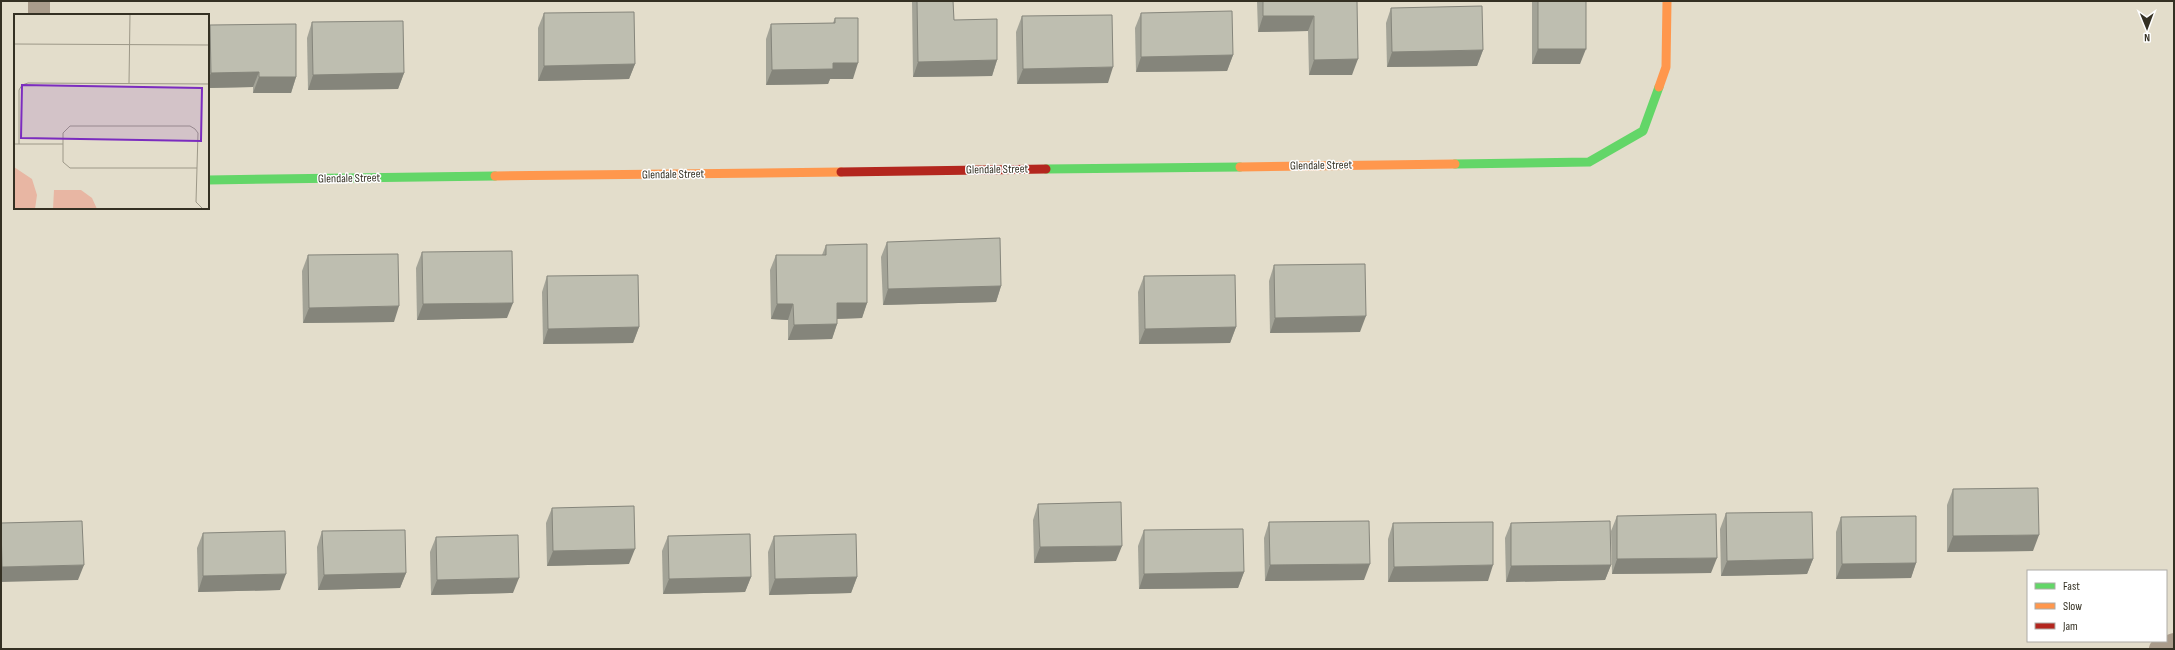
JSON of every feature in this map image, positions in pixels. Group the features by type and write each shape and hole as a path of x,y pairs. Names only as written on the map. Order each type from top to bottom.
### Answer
{"street":[{"path":"39,1 39,14"},
{"name":"Glendale Street","path":"209,180 1589,162 1643,131 1666,67 1667,1"},
{"path":"2160,649 2174,644"}],"building":[{"path":"917,1 953,1 954,20 997,19 997,60 918,62"},
{"path":"1263,1 1357,1 1358,59 1314,60 1314,16 1263,16"},
{"path":"1538,1 1586,1 1586,49 1538,49"},
{"path":"1482,6 1483,50 1392,52 1391,8"},
{"path":"1232,11 1233,55 1141,57 1141,13"},
{"path":"634,12 635,64 544,66 544,13"},
{"path":"1112,15 1113,67 1023,69 1022,16"},
{"path":"835,18 858,18 858,63 833,63 833,69 772,70 771,24 835,23"},
{"path":"403,21 404,73 313,75 312,22"},
{"path":"296,24 296,77 259,77 259,72 211,73 210,25"},
{"path":"1000,238 1001,286 888,289 887,242"},
{"path":"867,244 867,303 837,303 837,324 794,325 793,304 777,304 776,255 826,255 826,245"},
{"path":"512,251 513,303 423,304 422,252"},
{"path":"398,254 399,306 309,308 308,255"},
{"path":"1365,264 1366,316 1275,318 1274,265"},
{"path":"638,275 639,327 548,329 547,276"},
{"path":"1235,275 1236,327 1145,329 1144,276"},
{"path":"2038,488 2039,535 1953,536 1953,489"},
{"path":"1121,502 1122,546 1040,547 1038,504"},
{"path":"634,506 635,549 553,551 552,508"},
{"path":"1812,512 1813,559 1727,561 1726,513"},
{"path":"1716,514 1717,558 1617,559 1617,516"},
{"path":"1916,516 1916,563 1842,564 1841,517"},
{"path":"82,521 84,565 2,567 1,523"},
{"path":"1369,521 1370,564 1270,565 1269,522"},
{"path":"1610,521 1611,565 1511,566 1511,523"},
{"path":"1493,522 1493,565 1394,567 1393,523"},
{"path":"1243,529 1244,572 1144,574 1144,530"},
{"path":"405,530 406,573 324,575 322,531"},
{"path":"285,531 286,574 203,576 203,533"},
{"path":"750,534 751,577 669,579 668,536"},
{"path":"856,534 857,577 775,579 774,536"},
{"path":"518,535 519,578 437,580 436,537"}],"traffic: fast":[{"path":"1455,164 1589,162 1643,131 1659,87"},
{"path":"1046,169 1240,167"},
{"path":"209,180 495,176"}],"traffic: slow":[{"path":"1659,87 1666,67 1667,1"},
{"path":"1240,167 1455,164"},
{"path":"495,176 841,172"}],"traffic: jam":[{"path":"841,172 1046,169"}]}
